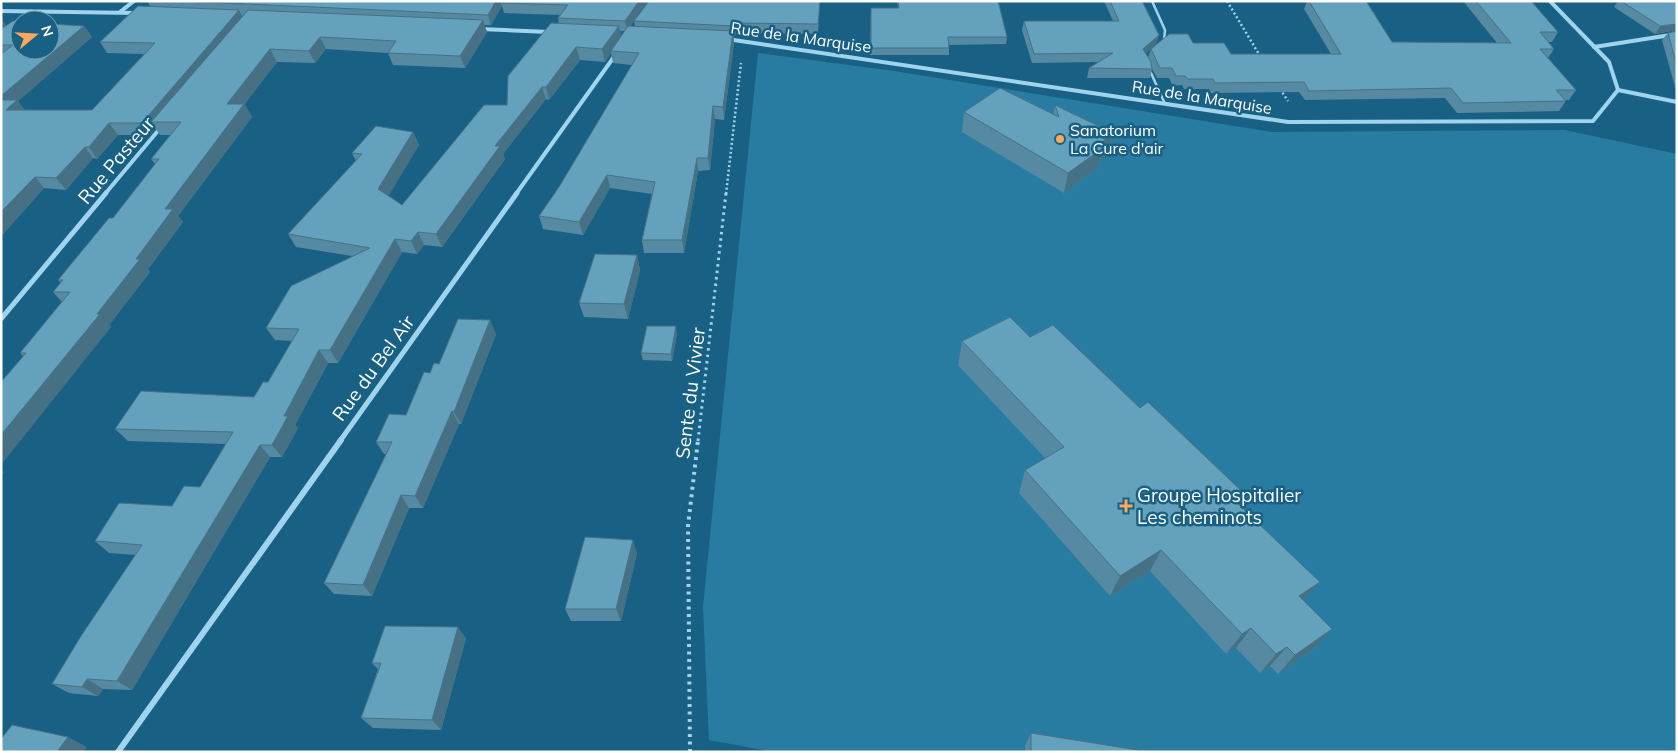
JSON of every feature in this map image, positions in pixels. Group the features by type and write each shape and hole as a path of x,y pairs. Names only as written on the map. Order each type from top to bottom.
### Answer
{"street":[{"path":"120,12 134,1"},
{"path":"1550,1 1609,62 1618,90 1677,102"},
{"path":"60,11 139,13"},
{"path":"470,28 550,32"},
{"path":"1594,46 1677,34"},
{"name":"Rue de la Marquise","path":"725,39 744,40 1288,122 1594,121 1618,90"},
{"name":"Rue du Bel Air","path":"118,752 619,49"},
{"name":"Rue Pasteur","path":"1,319 164,124"}],"lane":[{"path":"1152,1 1165,30 1164,42"},
{"path":"1151,73 1166,104"}],"path":[{"path":"1227,1 1265,64"},
{"name":"Sente du Vivier","path":"690,752 688,526 744,40"},
{"path":"1280,89 1301,122"}],"shaded area":[{"path":"758,53 894,71 1272,132 1565,130 1677,154 1677,752 774,752 709,740 703,607"}],"building":[{"path":"182,1 496,1 488,15"},
{"path":"501,1 639,1 625,21 558,18 568,5 501,3"},
{"path":"649,1 820,1 818,24 735,23 734,26 634,21"},
{"path":"898,1 998,1 1007,37 948,37 949,48 871,48 871,8 899,8"},
{"path":"1110,1 1142,1 1159,35 1143,49 1151,62 1152,69 1089,68 1113,53 1034,54 1024,21 1119,21"},
{"path":"1309,1 1366,1 1392,42 1511,43 1476,1 1531,1 1558,32 1540,32 1554,49 1540,49 1576,90 1556,90 1566,101 1463,103 1451,88 1309,91 1304,82 1215,83 1213,79 1188,79 1185,76 1176,76 1172,68 1160,68 1151,49 1169,34 1188,34 1193,43 1224,43 1231,54 1341,54"},
{"path":"1621,1 1677,1 1677,24 1660,26"},
{"path":"138,6 239,10 142,123 109,123 89,147 85,147 56,178 35,177 1,212 1,100 17,100 6,110 92,110 155,43 100,42"},
{"path":"248,10 483,20 460,56 388,53 396,41 320,37 309,51 270,49 227,104 244,104 165,209 173,209 136,259 140,259 97,314 100,314 1,435 1,382 26,353 20,353 70,292 53,292 63,280 58,280 109,218 113,218 159,159 151,159 181,122 151,122"},
{"path":"10,23 10,45 1,45 1,29"},
{"path":"551,23 619,26 602,49 576,47 546,87 542,87 495,146 500,146 436,234 418,232 411,241 395,239 330,350 319,350 284,416 288,416 272,445 260,445 117,681 87,679 82,687 52,684 81,636 142,545 95,541 119,503 172,506 184,486 200,487 233,432 115,429 141,391 254,397 263,382 268,382 299,329 266,328 291,286 370,248 288,234 362,154 352,153 376,126 413,132 378,189 402,205 484,105 507,105 508,76"},
{"path":"60,25 84,26 60,46"},
{"path":"628,26 733,31 723,107 713,106 708,158 697,158 682,240 642,240 655,182 607,175 579,222 539,216 559,187 639,53 611,51"},
{"path":"1677,31 1677,66 1668,33"},
{"path":"10,47 10,60 44,60 1,96 1,54"},
{"path":"1000,88 1059,117 1055,105 1113,133 1098,145 1103,148 1068,173 964,112"},
{"path":"595,254 637,255 624,304 579,303"},
{"name":"Groupe Hospitalier Les cheminots","path":"1010,317 1030,337 1053,325 1140,408 1148,402 1248,497 1238,504 1320,582 1299,596 1332,629 1295,655 1287,647 1276,654 1251,628 1242,634 1161,550 1120,576 1025,470 1064,447 962,341"},
{"path":"458,319 490,320 454,412 452,411 415,496 401,495 363,585 324,583 392,442 376,442 389,414 406,415 424,372 430,373 434,363 439,364"},
{"path":"647,326 676,326 671,354 641,353"},
{"path":"585,537 633,540 616,609 565,609"},
{"path":"385,626 458,627 432,720 361,718 381,663 372,663"},
{"path":"12,725 68,737 57,752 1,752 1,739"},
{"path":"1031,733 1150,752 1031,752"}],"place":[{"name":"Sanatorium La Cure d'air","path":"1060,139"},
{"name":"Groupe Hospitalier Les cheminots","path":"1126,506"}]}
